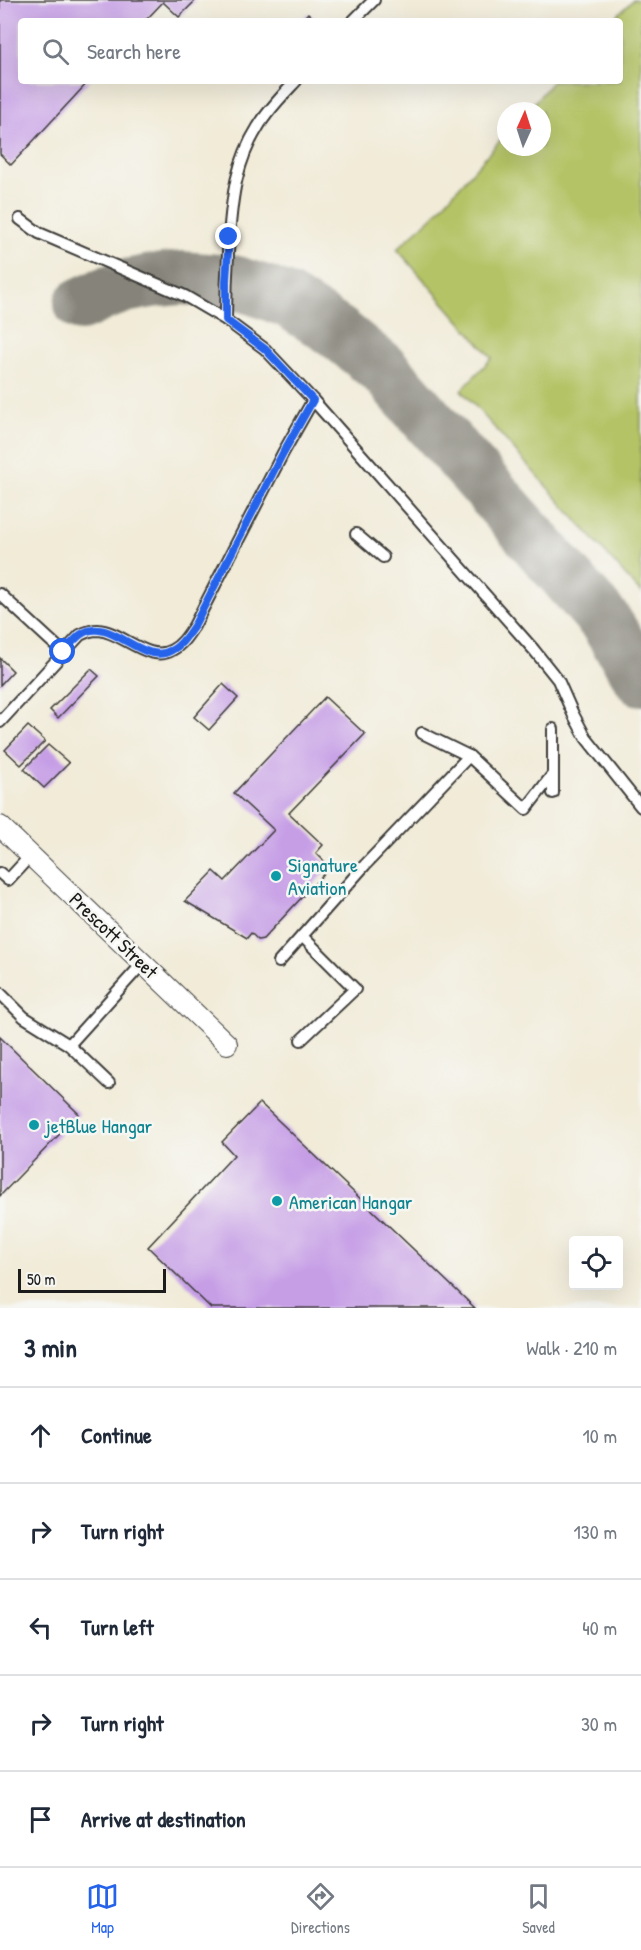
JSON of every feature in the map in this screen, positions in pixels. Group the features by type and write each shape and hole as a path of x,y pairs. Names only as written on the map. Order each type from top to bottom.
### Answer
{"street":[{"name":"Prescott Street","path":"0,826 227,1044"}],"lane":[{"path":"356,18 374,0"},
{"path":"226,320 226,278 232,193 237,172 257,127 293,84"},
{"path":"20,219 39,233 186,296 226,320 265,349 313,400 534,650 558,680 586,738 641,807"},
{"path":"0,722 63,652 80,635 91,630 114,634 142,650 158,653 171,652 183,642 194,626 283,453 313,400"},
{"path":"356,534 383,557"},
{"path":"0,594 63,652"},
{"path":"553,729 554,793"},
{"path":"422,733 469,756 526,808 554,774"},
{"path":"279,962 365,865 469,756"},
{"path":"4,876 31,855"},
{"path":"301,1040 355,989 302,936"},
{"path":"69,1045 143,963"},
{"path":"0,993 24,1017 69,1045 109,1083"}],"green space":[{"path":"633,0 641,0 641,593 461,390 492,358 397,249 433,216 497,144 497,156 551,156 551,102 535,102 550,84 623,84 623,18 614,18"}],"building":[{"path":"0,0 196,0 179,17 163,2 148,18 18,18 18,84 86,84 11,165 0,154"},
{"path":"308,13 314,18 304,18"},
{"path":"0,658 13,671 0,685"},
{"path":"91,669 99,676 58,718 50,710"},
{"path":"223,684 238,698 209,730 194,717"},
{"path":"325,697 365,734 289,813 323,845 316,853 330,867 263,939 258,940 251,933 247,938 185,901 214,871 225,881 274,830 234,793"},
{"path":"28,726 45,741 21,765 5,750"},
{"path":"48,745 69,763 44,788 24,769"},
{"name":"jetBlue Hangar","path":"0,1037 79,1114 0,1196"},
{"name":"American Hangar","path":"260,1103 475,1308 211,1308 148,1247 234,1155 222,1142"}],"taxiway":[{"path":"81,304 125,286 152,281 181,278 233,282 288,301 337,332 384,370 605,621 641,679"}],"place":[{"name":"Signature Aviation","path":"276,876"},
{"name":"jetBlue Hangar","path":"34,1125"},
{"name":"American Hangar","path":"277,1201"}],"route":[{"path":"63,652 80,635 91,630 114,634 142,650 158,653 171,652 183,642 194,626 283,453 313,400 265,349 226,320 229,237"}]}
